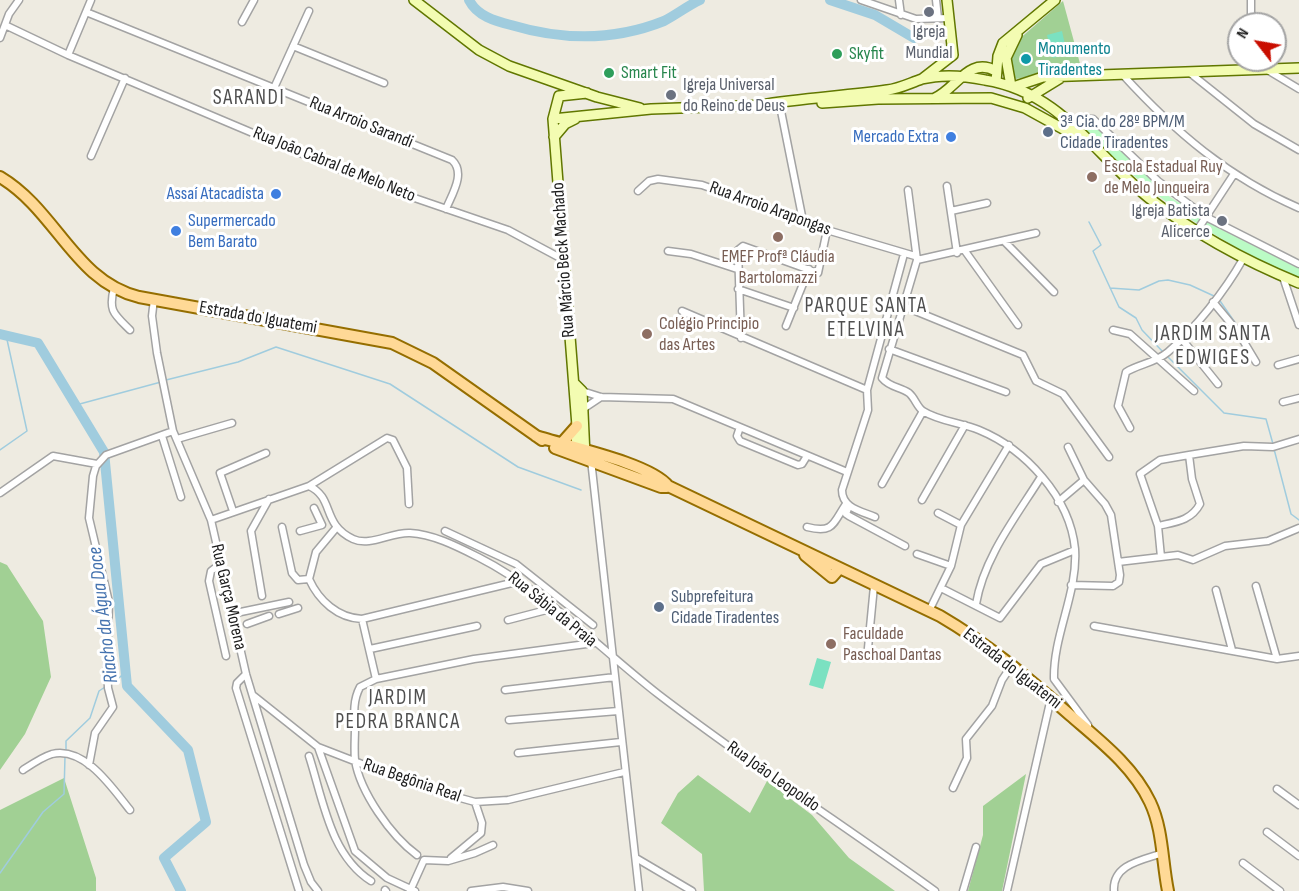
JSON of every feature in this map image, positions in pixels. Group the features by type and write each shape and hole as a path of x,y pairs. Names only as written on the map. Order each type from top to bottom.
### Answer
{"main road":[{"path":"414,0 479,50 546,81 651,109"},
{"path":"922,79 953,55 947,0"},
{"path":"980,97 996,82 998,56 1003,43 1055,0"},
{"path":"1012,87 1006,58 1011,44 1023,26"},
{"path":"932,98 945,92 960,77 979,66 987,65 996,71"},
{"path":"1012,87 1033,78 1227,72"},
{"path":"760,105 980,97 1020,101 1033,96 1051,81 1067,76"},
{"path":"553,119 651,109 760,105 890,90 922,79 960,77 996,82 1033,96 1077,127 1147,196 1196,232 1244,260 1299,283"},
{"path":"922,79 925,93 932,98"},
{"path":"546,81 556,101 562,94 592,95 600,104 597,116"},
{"name":"Rua Márcio Beck Machado","path":"556,101 553,119 554,137 577,426 583,454"},
{"path":"1009,101 1071,131 1097,149"},
{"path":"554,137 565,124 580,117"},
{"name":"Estrada do Iguatemi","path":"0,177 29,197 89,270 114,288 154,299 392,343 433,363 557,449 608,456 929,611 981,641 1051,698 1099,740 1133,774 1155,816 1168,891"},
{"path":"574,383 582,391"},
{"name":"Rua Márcio Beck Machado","path":"582,391 583,454"},
{"path":"561,444 577,426"},
{"name":"Estrada do Iguatemi","path":"536,436 561,444 614,469 664,485"}],"street":[{"path":"0,38 19,0"},
{"path":"68,55 91,0"},
{"path":"242,22 254,0"},
{"path":"861,0 922,20 949,18"},
{"path":"899,0 901,15"},
{"path":"936,0 939,18"},
{"path":"274,88 309,10"},
{"name":"Rua Arroio Sarandi","path":"86,12 452,160 458,165 459,175 446,209"},
{"name":"Rua João Cabral de Melo Neto","path":"5,25 68,55 319,161 508,230 564,261"},
{"path":"293,46 384,82"},
{"path":"1271,72 1299,89"},
{"path":"1191,73 1254,124 1299,150"},
{"path":"1123,75 1179,133 1234,174 1299,208"},
{"path":"91,156 125,78"},
{"path":"780,106 803,221"},
{"path":"1077,127 1086,119 1094,119 1158,181 1206,217 1299,264"},
{"path":"1196,232 1234,174"},
{"name":"Rua Arroio Arapongas","path":"638,191 653,179 682,181 721,190 827,230 916,258"},
{"path":"947,186 957,253"},
{"path":"908,189 916,258 881,375 883,380 910,394 923,411 965,425 1009,445 1041,477 1059,502 1070,527 1075,550 1054,679 1099,740"},
{"path":"951,211 987,203"},
{"path":"741,338 738,250 743,246 818,273 827,230"},
{"path":"916,258 957,253 1036,233"},
{"path":"1004,241 1054,292"},
{"path":"668,251 691,254 737,269"},
{"path":"965,251 1018,325"},
{"path":"875,517 848,505 842,495 847,472 868,410 867,390 904,254"},
{"path":"1130,428 1118,406 1123,378 1130,370 1162,356 1181,338 1213,302 1244,260"},
{"path":"786,326 809,269"},
{"path":"1283,277 1299,325"},
{"path":"114,288 110,302 113,312 130,330"},
{"path":"738,289 794,308"},
{"name":"Rua Garça Morena","path":"154,299 152,316 157,353 173,431 211,520 231,614 252,695 304,864 311,882 318,891"},
{"path":"1213,302 1238,332 1256,362"},
{"path":"903,306 1023,355 1036,381 1063,394 1109,457"},
{"path":"682,311 867,390"},
{"path":"1113,330 1131,334 1162,356 1194,391"},
{"path":"1181,338 1218,384"},
{"path":"889,349 1006,392"},
{"path":"1278,365 1299,358"},
{"path":"582,391 601,398 673,399 847,472"},
{"path":"584,409 601,398"},
{"path":"1283,402 1299,398"},
{"path":"882,484 923,411"},
{"path":"177,439 232,423"},
{"path":"921,500 965,425"},
{"path":"740,427 737,436 740,441 798,465 802,464 807,456"},
{"path":"89,765 95,733 113,707 108,688 107,664 109,602 89,518 93,476 97,464 106,456 173,431"},
{"path":"162,436 181,497"},
{"path":"211,520 309,486 387,438 393,440 407,468 409,504"},
{"path":"1161,557 1158,526 1140,474 1160,460 1244,446 1273,447 1299,439"},
{"path":"929,611 951,566 961,525 1009,445"},
{"path":"1068,447 1084,480 1108,509 1118,562 1119,582 1116,585 1071,585"},
{"path":"232,511 220,473 266,453"},
{"name":"Rua Márcio Beck Machado","path":"583,454 613,660 639,891"},
{"path":"1158,526 1189,518 1200,504 1192,479 1189,454"},
{"path":"0,493 53,456 97,464"},
{"path":"976,604 988,564 1041,477"},
{"path":"1059,502 1084,480"},
{"path":"309,486 322,493 336,528 327,536 311,562 309,579 318,595 338,613 362,619 520,581"},
{"path":"262,596 251,531 269,499"},
{"path":"807,527 820,530 829,528 848,505"},
{"path":"848,505 846,514 905,546"},
{"path":"314,507 327,536"},
{"path":"938,513 961,525"},
{"path":"300,531 322,525"},
{"path":"282,527 292,573 298,580 309,579"},
{"name":"Rua Sábia da Praia","path":"336,528 362,541 410,533 429,537 475,555 520,581 613,660"},
{"path":"1118,562 1178,555 1193,560 1225,546 1268,541 1299,528"},
{"path":"445,531 516,564 593,625"},
{"path":"941,588 1002,618 1041,564 1075,550"},
{"path":"916,554 951,566"},
{"path":"220,564 211,571 209,581 226,656"},
{"path":"510,575 516,564"},
{"path":"868,648 874,586"},
{"path":"1256,586 1277,659"},
{"path":"1216,590 1232,650"},
{"path":"231,614 286,603 282,613 298,608"},
{"path":"508,620 554,608"},
{"path":"258,609 261,619"},
{"path":"247,624 269,616"},
{"path":"362,619 376,679"},
{"path":"370,649 477,626"},
{"path":"1094,626 1277,659 1299,656"},
{"path":"417,855 401,843 389,828 370,796 355,761 355,701 363,684 376,679 474,659 594,643"},
{"name":"Rua João Leopoldo","path":"613,660 760,768 935,891"},
{"path":"953,788 967,758 966,739 992,706 1002,680 1013,665"},
{"path":"246,674 237,683 236,688 299,891"},
{"path":"505,690 615,677"},
{"name":"Rua Begônia Real","path":"252,695 318,747 424,788 475,802 508,800 624,772"},
{"path":"1007,891 1051,698"},
{"path":"508,720 618,711"},
{"path":"518,753 621,742"},
{"path":"318,747 340,811 360,858 387,878 412,891 420,864 427,859 448,861 493,845"},
{"path":"23,770 53,754 67,754 89,765 130,810"},
{"path":"309,756 328,815 346,859 371,881"},
{"path":"1277,789 1299,805"},
{"path":"448,861 481,833 482,823 475,802"},
{"path":"328,815 340,811"},
{"path":"1267,832 1299,856"},
{"path":"963,891 976,847"},
{"path":"1114,891 1114,881 1121,870 1162,853"},
{"path":"636,858 692,891"},
{"path":"1243,863 1280,891"},
{"path":"471,891 503,887 528,891"}],"green space":[{"path":"1063,1 1082,71 1050,72 1016,79 1010,74 1011,51 1017,41"},
{"path":"1062,31 1067,54 1053,58 1047,35"},
{"path":"1090,122 1167,195 1220,229 1299,268 1299,278 1210,232 1158,195 1108,153 1084,129"},
{"path":"0,562 7,565 43,621 51,677 25,734 0,770"},
{"path":"817,658 831,662 823,689 809,685"},
{"path":"1026,774 1002,891 968,891 983,835 983,806"},
{"path":"698,775 750,813 767,781 812,815 849,858 895,891 704,891 702,854 661,823 678,793"},
{"path":"64,778 96,878 96,891 0,891 0,810"}],"waterway":[{"path":"469,0 472,6 482,14 499,22 549,34 568,36 607,35 645,28 664,21 700,0"},
{"path":"830,0 875,15 914,38"},
{"path":"1089,222 1101,245 1093,251 1119,307 1136,318 1142,330 1163,352"},
{"path":"1110,288 1139,290 1159,281 1168,280 1190,285 1214,296"},
{"path":"1218,298 1245,337"},
{"name":"Riacho da Água Doce","path":"0,334 38,343 104,452 127,686 188,750 206,822 164,858 181,891"},
{"path":"0,450 27,431 6,335"},
{"path":"166,380 238,362 276,347 390,384 518,467 581,490"},
{"path":"1166,355 1224,413 1266,419 1273,444"},
{"path":"76,405 161,382"},
{"path":"1274,449 1291,514 1299,520"},
{"path":"109,684 126,673"},
{"path":"66,751 66,741 90,718 99,691 105,687"},
{"path":"0,873 43,812 64,794 65,756"}],"place":[{"name":"Igreja Mundial","path":"929,12"},
{"name":"Skyfit","path":"837,54"},
{"name":"Monumento Tiradentes","path":"1026,59"},
{"name":"Smart Fit","path":"609,73"},
{"name":"Igreja Universal do Reino de Deus","path":"671,95"},
{"name":"3ª Cia. do 28º BPM/M Cidade Tiradentes","path":"1048,132"},
{"name":"Mercado Extra","path":"951,137"},
{"name":"Escola Estadual Ruy de Melo Junqueira","path":"1092,177"},
{"name":"Assaí Atacadista","path":"276,194"},
{"name":"Igreja Batista Alicerce","path":"1222,221"},
{"name":"Supermercado Bem Barato","path":"176,231"},
{"name":"EMEF Profª Cláudia Bartolomazzi","path":"778,237"},
{"name":"Colégio Principio das Artes","path":"647,334"},
{"name":"Subprefeitura Cidade Tiradentes","path":"659,607"},
{"name":"Faculdade Paschoal Dantas","path":"831,644"}],"district":[{"name":"SARANDI","path":"249,99"},
{"name":"PARQUE SANTA ETELVINA","path":"866,319"},
{"name":"JARDIM SANTA EDWIGES","path":"1213,347"},
{"name":"JARDIM PEDRA BRANCA","path":"398,711"}]}
